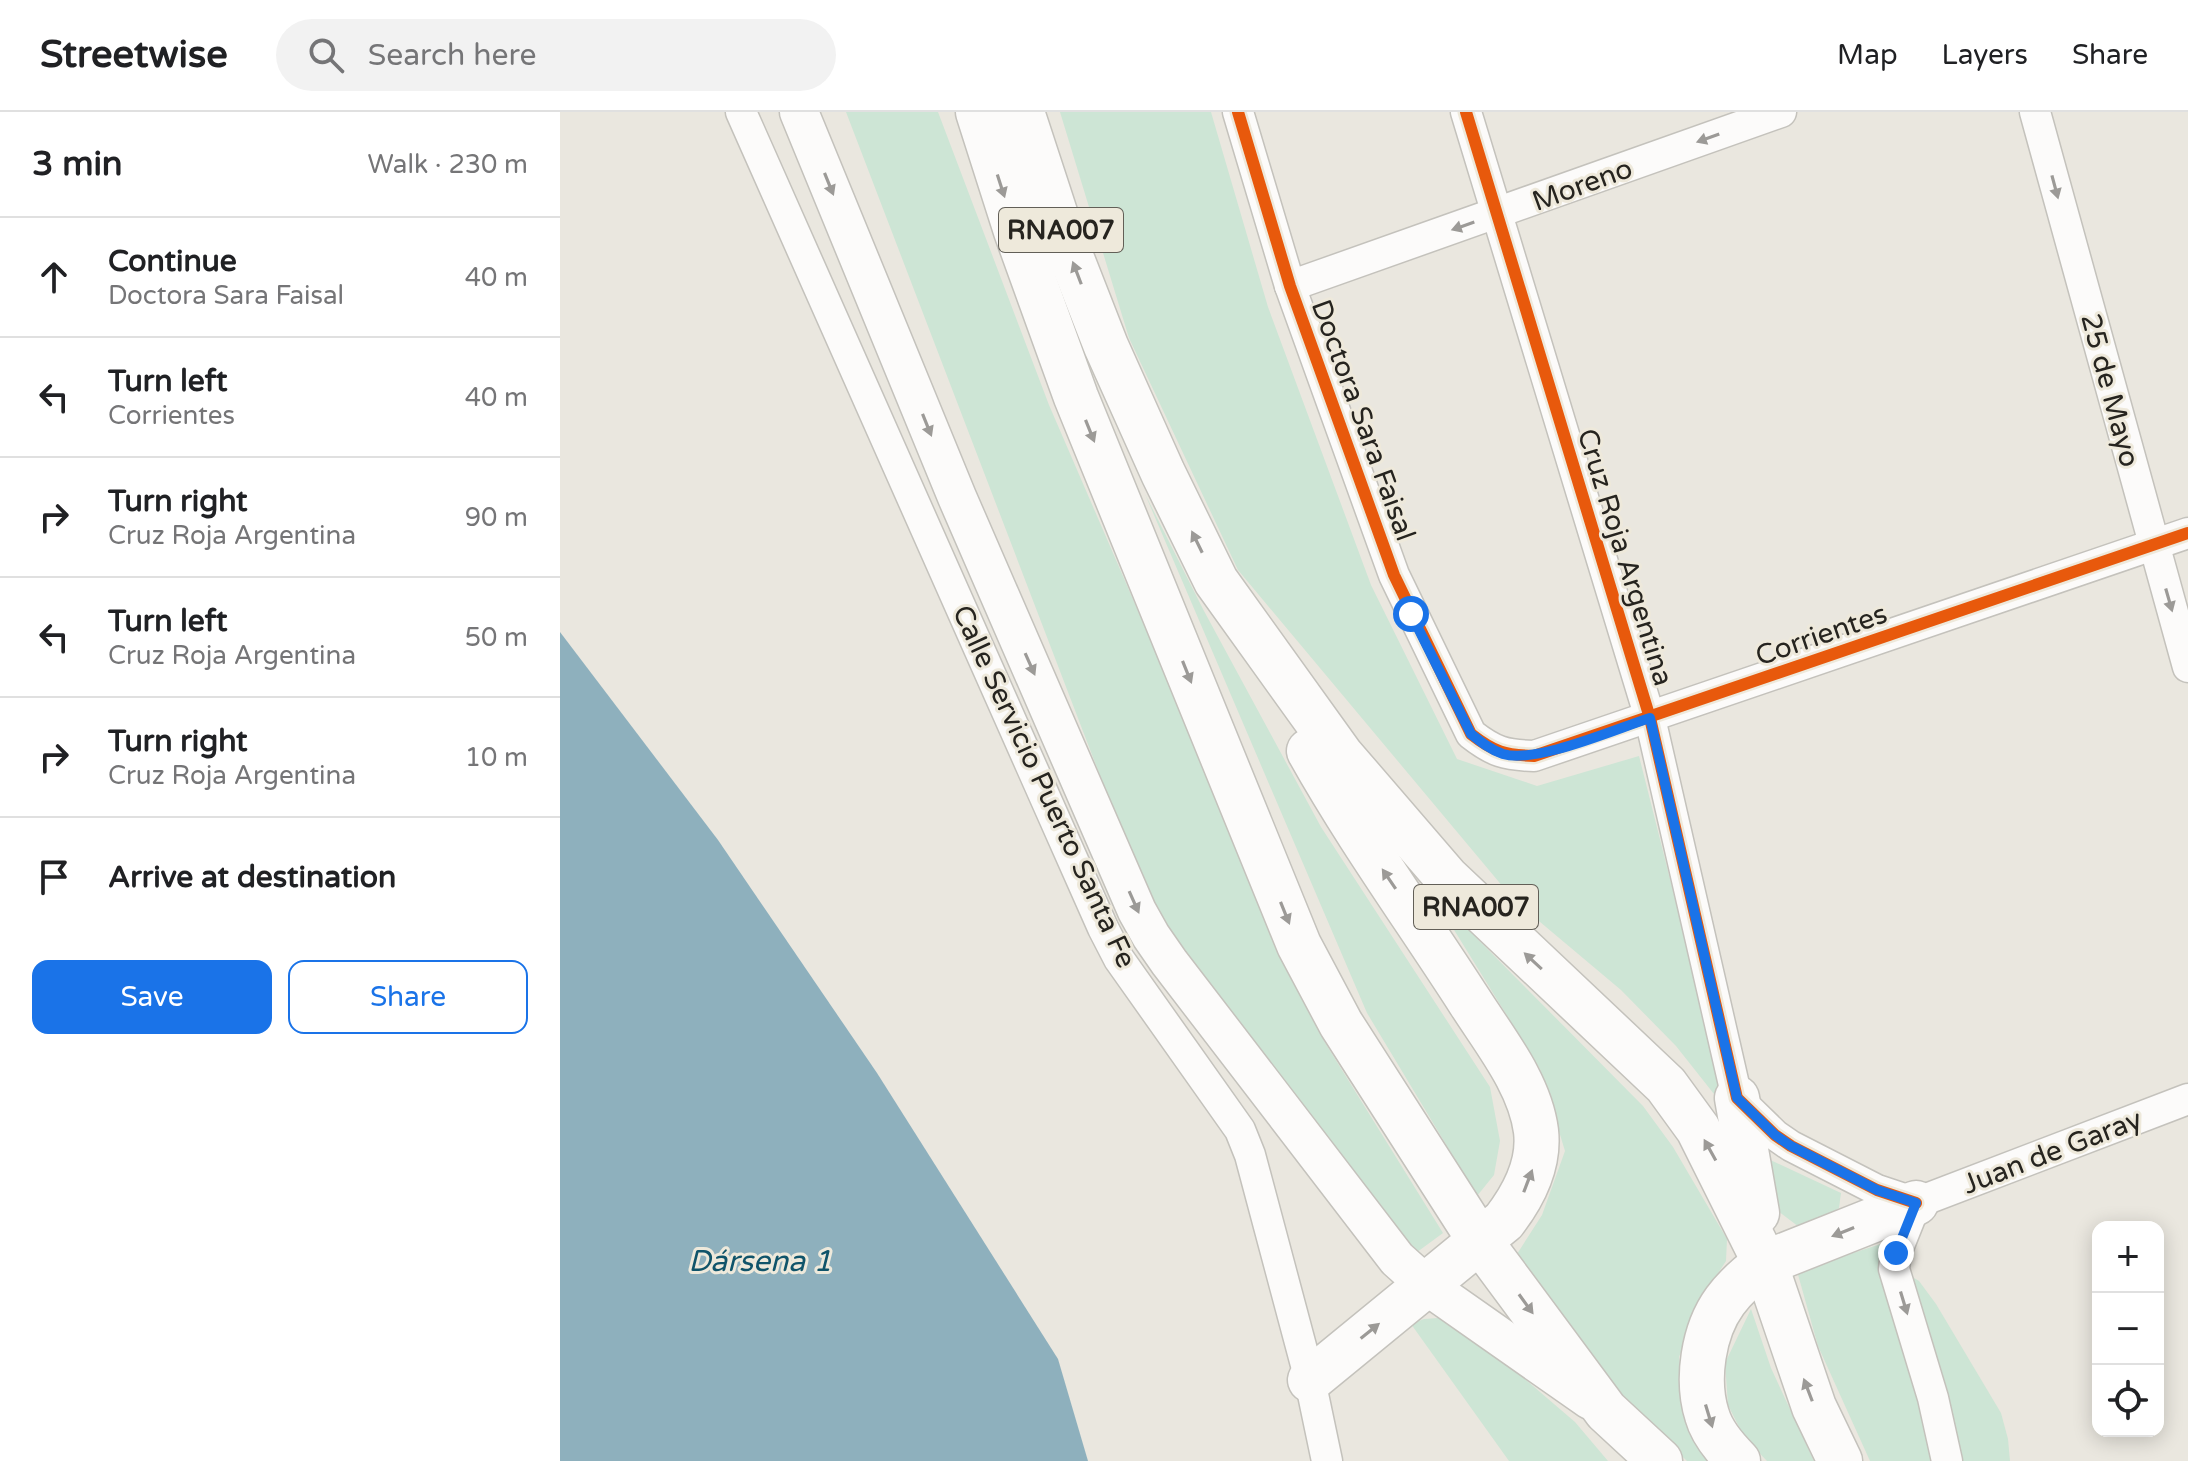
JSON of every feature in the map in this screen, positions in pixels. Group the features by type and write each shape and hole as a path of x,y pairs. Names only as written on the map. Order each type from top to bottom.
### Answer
{"highway":[{"name":"RNA007","path":"978,112 1016,231 1076,397 1299,945 1341,1024 1480,1241 1606,1411 1660,1461"},
{"name":"RNA007","path":"1022,112 1061,231 1106,346 1216,581 1341,755 1438,868 1666,1085 1698,1129 1765,1263 1814,1407 1840,1461"},
{"path":"1216,581 1339,803 1517,1076 1536,1132 1535,1163 1521,1198 1504,1221 1310,1380"},
{"path":"1737,1098 1765,1263"},
{"path":"1738,1461 1716,1435 1706,1414 1703,1377 1708,1335 1725,1301 1745,1278 1765,1263 1916,1203"},
{"path":"1606,1411 1638,1461"}],"main road":[{"path":"799,112 957,497 1151,936 1397,1259 1426,1285 1606,1411"}],"street":[{"name":"Calle Servicio Puerto Santa Fe","path":"741,112 1103,928 1119,959 1240,1130 1250,1155 1310,1380 1327,1461"},
{"name":"Doctora Sara Faisal","path":"1238,112 1290,286 1394,575 1471,734"},
{"name":"Cruz Roja Argentina","path":"1466,112 1650,718 1737,1098"},
{"name":"Moreno","path":"1290,286 1781,112"},
{"name":"25 de Mayo","path":"2035,112 2188,667"},
{"name":"Corrientes","path":"1471,734 1487,747 1506,755 1534,756 2188,533"},
{"path":"1737,1098 1775,1135 1791,1146 1877,1190 1916,1203 1896,1253 1894,1269 1933,1398 1947,1461"},
{"name":"Juan de Garay","path":"1916,1203 2188,1099"}],"green space":[{"path":"846,112 938,112 1049,405 1324,1041 1443,1233 1409,1258 1148,901"},
{"path":"1060,112 1211,112 1268,307 1371,585 1457,759 1537,786 1639,756 1729,1113 1676,1046 1621,990 1514,900 1238,570 1129,338"},
{"path":"1145,494 1204,611 1321,827 1490,1087 1500,1141 1494,1175 1477,1196 1367,1013"},
{"path":"1430,891 1643,1106 1673,1147 1727,1239 1726,1261 1704,1295 1679,1357 1690,1417 1716,1461 1687,1461 1621,1397 1517,1254 1542,1215 1565,1151 1540,1069"},
{"path":"1766,1158 1841,1193 1839,1208 1803,1230 1778,1211"},
{"path":"1884,1243 1937,1461 1870,1461 1818,1346 1797,1271"},
{"path":"1899,1269 1919,1281 1936,1304 2001,1413 2010,1461 1956,1461"},
{"path":"1751,1309 1771,1368 1814,1461 1767,1461 1744,1437 1728,1405 1725,1363"},
{"path":"1438,1318 1470,1332 1575,1422 1608,1461 1509,1461 1411,1324"}],"water":[{"name":"Dársena 1","path":"560,632 718,840 877,1073 1058,1359 1088,1461 560,1461"}],"cycle path":[{"path":"1238,112 1290,286 1394,575 1471,734 1493,749 1534,756 2188,533"},
{"path":"1466,112 1650,718 1737,1098 1775,1135 1791,1146 1877,1190 1916,1203"}],"route":[{"path":"1411,614 1471,734 1487,747 1506,755 1534,756 1650,718 1737,1098 1758,1120 1791,1146 1877,1190 1916,1203 1896,1253"}]}
